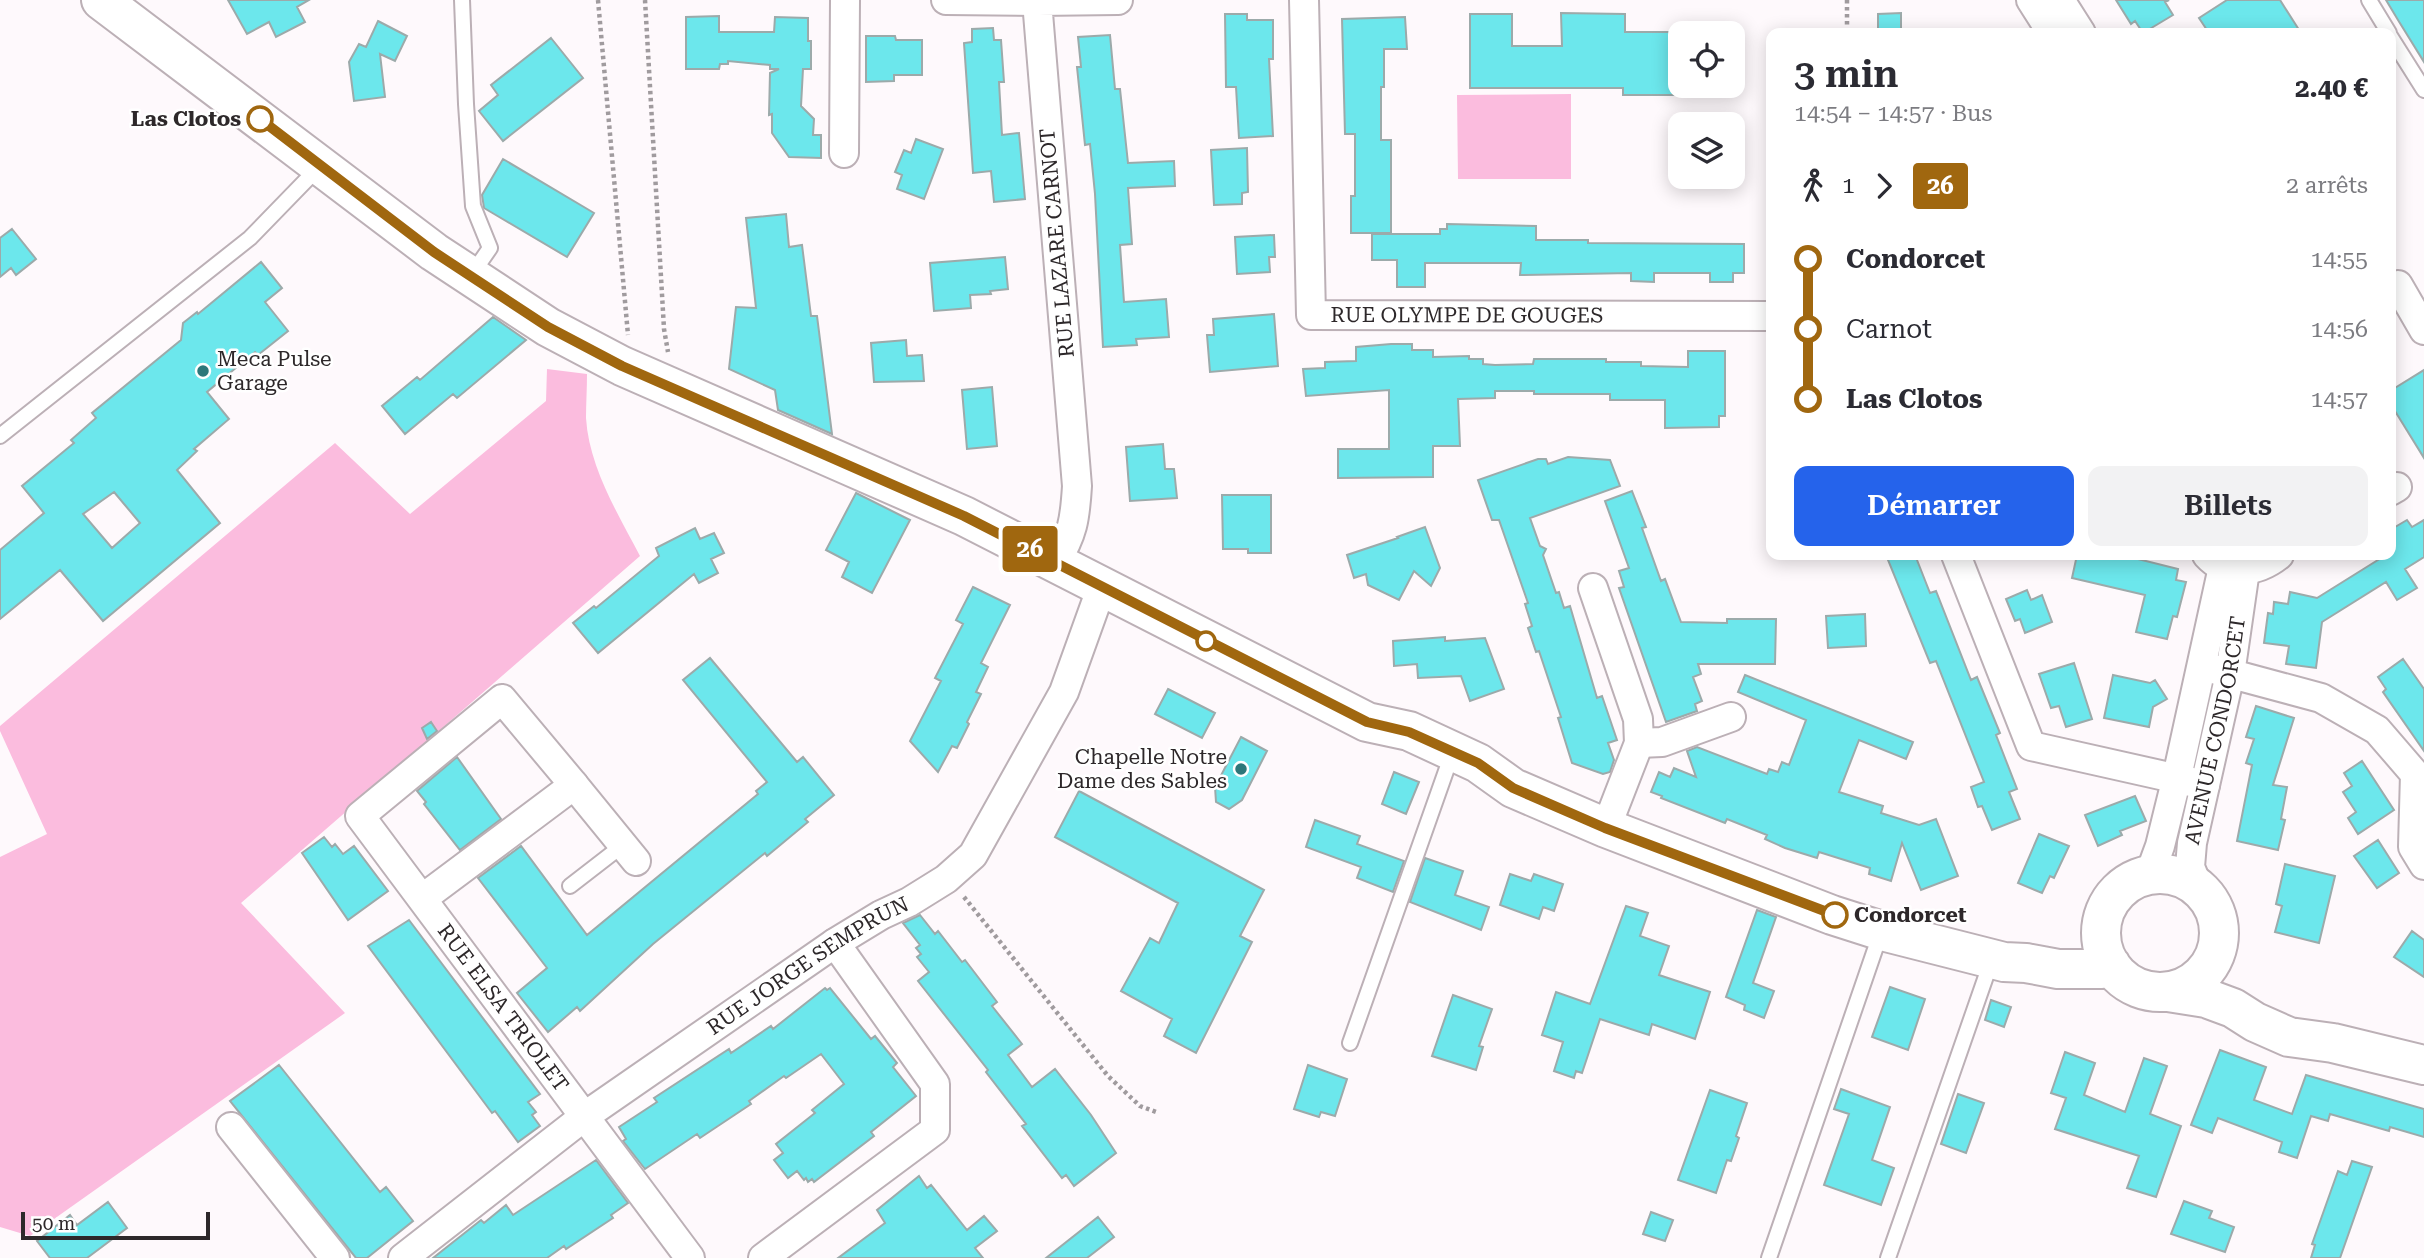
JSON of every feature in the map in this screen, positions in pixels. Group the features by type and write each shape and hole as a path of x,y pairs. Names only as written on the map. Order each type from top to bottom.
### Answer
{"street":[{"path":"101,0 470,278 548,327 622,366 964,516 1367,722 1409,732 1478,763 1513,788 1605,828 1832,915 1882,931 2009,961 2059,969 2102,969 2110,965"},
{"path":"844,153 845,0"},
{"path":"946,0 1118,0"},
{"name":"RUE OLYMPE DE GOUGES","path":"1304,0 1311,316 1766,316"},
{"path":"2031,0 2049,28"},
{"path":"2060,0 2078,28"},
{"name":"RUE LAZARE CARNOT","path":"1037,1 1077,486 1070,540 1055,563"},
{"path":"2398,285 2424,330"},
{"path":"1958,560 2031,746 2205,785"},
{"path":"2225,564 2267,564 2272,560"},
{"name":"AVENUE CONDORCET","path":"2149,876 2178,778 2225,564"},
{"name":"AVENUE CONDORCET","path":"2199,889 2190,867 2192,842 2230,674 2225,564"},
{"name":"RUE JORGE SEMPRUN","path":"403,1258 585,1116 835,943 946,879 973,855 1064,692 1104,586"},
{"path":"1593,588 1638,719 1639,743 1605,828"},
{"path":"2202,666 2321,698 2377,730 2415,774 2413,848 2424,865"},
{"name":"RUE ELSA TRIOLET","path":"629,853 502,699 360,816 690,1258"},
{"path":"1639,743 1662,741 1731,716"},
{"path":"423,898 574,785"},
{"path":"2168,992 2184,987 2209,967 2216,952 2219,935 2217,918 2210,902 2199,889 2184,880 2167,875 2149,876 2134,880 2120,890 2110,902 2104,917 2101,933 2104,950 2110,965 2121,978 2135,987 2151,992 2206,998 2233,1008 2289,1037 2333,1043 2424,1065"},
{"path":"2009,961 2075,942 2104,917"},
{"path":"762,1258 935,1130 935,1084 835,943"},
{"path":"2216,952 2245,991 2333,1043"},
{"path":"231,1127 335,1258"}],"lane":[{"path":"462,0 473,206 490,248 470,278"},
{"path":"2369,0 2386,28"},
{"path":"2396,44 2424,90"},
{"path":"0,436 250,238 320,166"},
{"path":"1350,1043 1453,752"},
{"path":"570,886 629,853"},
{"path":"1769,1258 1882,931"},
{"path":"1888,1258 1990,971 2009,961"}],"path":[{"path":"598,0 629,345 622,366"},
{"path":"645,0 664,329 669,358 659,382"},
{"path":"1847,0 1847,28"},
{"path":"946,879 971,905 1108,1076 1140,1107 1156,1112"}],"shaded area":[{"path":"1571,94 1571,179 1458,179 1457,95"},
{"path":"547,369 587,374 586,418 593,454 606,490 640,556 241,903 345,1013 30,1236 0,1227 0,857 47,834 0,726 335,443 410,514 546,401"}],"building":[{"path":"228,0 309,0 297,7 305,22 276,37 269,22 247,34"},
{"path":"2116,0 2169,0 2165,2 2173,15 2151,28 2140,28 2135,21 2131,24"},
{"path":"2227,0 2280,0 2298,28 2206,28 2199,18"},
{"path":"2386,0 2424,0 2424,62 2398,20"},
{"path":"1561,13 1625,14 1625,32 1668,32 1668,95 1623,95 1623,88 1470,88 1470,14 1512,14 1512,46 1562,46"},
{"path":"1901,13 1901,28 1878,28 1878,14"},
{"path":"1225,14 1247,14 1247,20 1273,20 1273,59 1269,59 1273,136 1239,138 1236,87 1226,87"},
{"path":"719,16 719,32 774,32 775,17 808,18 811,69 803,69 801,106 814,119 813,135 821,135 821,158 789,157 772,133 772,114 769,115 770,73 779,69 770,69 770,65 728,61 728,64 720,64 719,69 686,69 686,17"},
{"path":"1405,17 1407,49 1384,49 1384,87 1381,87 1381,140 1391,140 1391,233 1351,233 1351,196 1355,196 1355,134 1345,134 1342,19"},
{"path":"378,21 407,36 395,61 380,54 385,97 354,101 349,62 359,44 366,47"},
{"path":"993,28 994,40 1001,40 1004,82 999,82 1002,135 1019,133 1025,199 994,202 991,171 973,173 964,43 972,42 972,29"},
{"path":"1110,35 1115,89 1120,89 1128,163 1174,161 1175,186 1128,188 1132,244 1120,245 1124,302 1166,299 1169,337 1136,339 1137,345 1103,347 1095,194 1090,144 1085,145 1077,67 1081,67 1078,37"},
{"path":"866,36 922,40 922,75 894,75 894,81 866,82"},
{"path":"551,38 583,78 503,141 479,111 498,95 491,85"},
{"path":"916,139 943,149 924,199 897,189 902,175 895,172 904,150 911,153"},
{"path":"1247,148 1248,192 1242,193 1242,204 1214,205 1211,150"},
{"path":"503,159 594,213 567,257 484,208 482,195"},
{"path":"786,214 789,247 802,245 811,316 817,316 832,434 778,410 775,390 729,369 736,307 756,308 746,218"},
{"path":"1447,224 1536,226 1536,240 1744,244 1744,273 1733,273 1733,282 1710,282 1710,273 1654,273 1654,282 1631,281 1631,273 1520,275 1521,263 1425,263 1425,287 1397,287 1397,260 1372,260 1372,234 1440,234 1440,229 1447,229"},
{"path":"12,229 36,259 16,275 11,268 0,277 0,238"},
{"path":"1274,235 1275,257 1269,257 1270,272 1237,274 1235,237"},
{"path":"1005,257 1008,289 990,291 991,294 970,295 971,308 934,311 930,263"},
{"path":"261,262 282,288 265,302 288,331 258,355 255,352 207,392 229,419 194,449 197,451 177,470 220,523 103,621 60,570 0,619 0,550 44,513 22,486 74,443 71,440 96,418 92,413 181,340 183,323 197,312 198,314","holes":["114,492 140,523 112,548 83,514"]},
{"path":"1274,314 1278,366 1210,372 1207,335 1214,335 1213,319"},
{"path":"493,317 526,340 457,398 453,394 405,434 382,406 417,377 420,380"},
{"path":"906,340 907,356 922,355 924,381 874,382 871,343"},
{"path":"1412,344 1412,350 1433,350 1433,357 1469,356 1469,359 1483,359 1483,364 1495,365 1533,364 1534,359 1606,359 1606,362 1641,362 1641,366 1688,367 1688,351 1725,351 1725,416 1719,416 1719,427 1665,428 1665,400 1610,400 1610,394 1495,391 1495,398 1458,399 1460,446 1433,446 1433,477 1338,478 1338,449 1389,449 1389,390 1306,396 1303,369 1325,368 1325,362 1356,361 1356,347"},
{"path":"2424,370 2424,458 2396,413 2396,387"},
{"path":"992,387 997,446 967,449 962,390"},
{"path":"1163,444 1165,469 1174,469 1177,498 1130,501 1126,447"},
{"path":"1568,457 1610,460 1620,486 1530,518 1540,546 1546,549 1543,555 1556,593 1559,592 1564,608 1570,606 1597,698 1602,696 1617,740 1608,743 1614,760 1610,772 1603,774 1572,763 1558,718 1561,717 1539,651 1536,652 1528,628 1532,626 1525,604 1528,603 1499,520 1492,520 1478,480 1538,459 1546,459 1548,464"},
{"path":"1632,491 1646,527 1642,528 1661,581 1665,579 1681,622 1727,623 1727,619 1776,619 1775,664 1698,664 1701,674 1693,677 1702,701 1695,704 1697,711 1666,722 1619,588 1624,587 1619,571 1629,568 1605,501"},
{"path":"856,493 910,520 872,593 842,577 849,562 826,550"},
{"path":"1222,495 1271,495 1271,553 1223,549"},
{"path":"2407,520 2412,527 2424,520 2424,557 2405,569 2417,588 2397,600 2386,582 2322,622 2316,668 2286,664 2289,646 2264,643 2268,613 2273,614 2274,602 2288,604 2290,592 2317,598 2378,560 2396,560 2396,526"},
{"path":"1425,527 1440,568 1431,586 1414,571 1399,600 1368,585 1366,574 1354,578 1347,555"},
{"path":"695,528 700,539 714,533 724,553 711,559 718,573 699,583 694,574 598,653 573,623 594,606 596,608 659,556 656,548"},
{"path":"1888,560 1917,560 1930,593 1936,591 1971,680 1977,677 2000,733 1996,735 2017,789 2009,792 2020,819 1992,830 1982,806 1978,807 1971,787 1984,782 1936,661 1930,663"},
{"path":"2076,560 2142,560 2178,569 2176,580 2186,582 2177,617 2173,616 2167,639 2136,632 2145,595 2072,578"},
{"path":"973,587 1010,605 981,663 988,667 976,692 981,694 967,722 969,724 957,748 952,746 938,772 910,741 941,681 935,678 963,624 956,620"},
{"path":"2027,590 2031,600 2042,595 2052,622 2025,633 2020,619 2015,621 2006,599"},
{"path":"1865,614 1866,646 1828,648 1826,616"},
{"path":"1445,637 1445,641 1485,638 1504,689 1470,701 1461,676 1418,678 1417,664 1394,666 1393,641"},
{"path":"710,658 797,762 803,757 834,795 805,819 808,822 767,856 765,853 653,944 580,1011 577,1007 548,1032 517,993 547,968 478,878 521,846 587,935 758,794 756,791 767,782 683,680"},
{"path":"2403,659 2424,689 2424,751 2383,692 2386,689 2378,677"},
{"path":"2074,663 2092,719 2066,727 2059,706 2051,708 2039,674"},
{"path":"1745,675 1913,742 1906,759 1859,740 1839,792 1883,806 1881,813 1919,825 1936,819 1958,876 1921,890 1902,843 1891,881 1869,874 1870,868 1819,852 1817,858 1785,848 1765,839 1767,835 1727,819 1725,823 1651,792 1659,772 1670,777 1674,768 1696,777 1687,751 1697,747 1767,774 1769,769 1778,772 1782,762 1789,765 1806,720 1738,692"},
{"path":"2113,675 2150,683 2155,680 2167,699 2153,707 2149,727 2104,718"},
{"path":"1168,689 1215,713 1202,738 1155,714"},
{"path":"2256,706 2294,718 2273,785 2287,787 2281,819 2285,820 2278,850 2237,841 2252,765 2246,763 2254,739 2246,737"},
{"path":"431,722 437,731 427,739 422,728"},
{"name":"Chapelle Notre Dame des Sables","path":"1241,737 1267,751 1242,800 1229,809 1216,802 1215,787"},
{"path":"457,757 501,819 460,850 417,791"},
{"path":"2362,761 2394,810 2358,834 2348,818 2356,812 2343,792 2352,786 2344,773"},
{"path":"1394,772 1419,782 1406,814 1382,804"},
{"path":"1079,791 1264,890 1240,936 1252,942 1196,1053 1164,1036 1172,1019 1121,991 1150,938 1159,943 1178,903 1055,837"},
{"path":"2135,796 2146,821 2120,831 2122,835 2098,846 2085,815"},
{"path":"1315,820 1360,836 1357,844 1404,861 1393,892 1357,878 1361,867 1306,847"},
{"path":"2039,834 2069,846 2054,878 2050,876 2042,893 2018,883"},
{"path":"324,837 332,847 335,844 343,854 354,846 388,891 348,920 302,853"},
{"path":"2378,840 2399,873 2377,888 2354,856"},
{"path":"1425,858 1463,871 1455,895 1489,907 1481,930 1410,902"},
{"path":"2285,864 2335,876 2319,943 2275,932 2282,906 2276,904"},
{"path":"1510,874 1531,881 1534,874 1563,884 1554,911 1543,907 1539,919 1500,905"},
{"path":"1626,906 1648,913 1640,936 1669,946 1659,975 1710,992 1695,1039 1652,1024 1649,1035 1600,1019 1582,1073 1576,1071 1574,1078 1554,1071 1563,1042 1542,1035 1556,992 1590,1004"},
{"path":"1757,910 1776,917 1753,983 1774,991 1764,1018 1744,1010 1745,1005 1726,997"},
{"path":"920,915 935,934 938,931 962,962 965,960 997,1002 992,1006 1022,1044 1008,1055 1032,1087 1055,1069 1116,1153 1074,1186 1066,1175 1062,1178 1022,1126 1026,1124 986,1072 988,1070 918,981 929,972 917,957 921,954 916,948 920,945 903,923"},
{"path":"409,920 540,1094 528,1102 536,1112 532,1115 540,1126 518,1142 495,1111 492,1113 368,946"},
{"path":"2412,931 2424,940 2424,977 2394,957"},
{"path":"1890,987 1925,999 1908,1050 1872,1037"},
{"path":"825,988 830,988 871,1039 875,1036 897,1063 893,1067 916,1096 871,1132 874,1136 814,1182 812,1179 808,1182 806,1178 804,1180 797,1171 788,1178 774,1160 783,1153 776,1144 815,1113 812,1110 844,1084 821,1054 786,1078 784,1076 749,1101 751,1104 700,1138 697,1134 645,1169 623,1141 626,1139 619,1127 657,1102 654,1098 729,1049 731,1053 771,1026 773,1029"},
{"path":"1453,995 1492,1009 1479,1046 1483,1047 1476,1070 1432,1056"},
{"path":"1991,1000 2011,1007 2004,1027 1985,1020"},
{"path":"2220,1050 2266,1067 2254,1100 2292,1114 2306,1075 2424,1109 2424,1137 2390,1127 2389,1131 2330,1114 2328,1121 2311,1116 2297,1158 2279,1152 2282,1142 2218,1118 2212,1133 2191,1125"},
{"path":"2065,1052 2095,1063 2084,1095 2125,1112 2144,1058 2167,1066 2150,1114 2181,1126 2156,1197 2127,1188 2139,1156 2055,1129 2066,1098 2051,1093"},
{"path":"279,1065 380,1192 386,1187 413,1221 367,1258 356,1258 230,1101"},
{"path":"1308,1065 1347,1079 1335,1116 1321,1112 1319,1117 1294,1109"},
{"path":"1841,1089 1890,1107 1872,1160 1894,1168 1881,1205 1824,1185 1849,1114 1834,1109"},
{"path":"1710,1090 1747,1103 1736,1136 1739,1138 1731,1161 1727,1160 1716,1193 1678,1180"},
{"path":"1958,1094 1984,1103 1966,1153 1941,1144"},
{"path":"596,1160 628,1203 611,1215 613,1218 566,1249 564,1246 547,1258 433,1258 481,1220 484,1223 506,1205 513,1215"},
{"path":"2352,1161 2372,1167 2340,1258 2311,1258 2315,1245 2312,1244 2338,1171 2347,1175"},
{"path":"919,1176 927,1188 931,1185 967,1230 984,1216 997,1231 975,1248 983,1258 838,1258 885,1223 877,1210"},
{"path":"2184,1201 2212,1211 2209,1218 2234,1227 2225,1252 2171,1234"},
{"path":"108,1202 127,1228 87,1258 50,1258 37,1241 70,1215 77,1225"},
{"path":"1651,1212 1673,1220 1665,1241 1643,1234"},
{"path":"1098,1217 1114,1237 1087,1258 1046,1258"}],"bus line":[{"name":"26","path":"260,119 470,278 548,327 622,366 964,516 1367,722 1409,732 1478,763 1513,788 1605,828 1835,915"}],"place":[{"name":"Las Clotos","path":"260,119"},
{"name":"Meca Pulse Garage","path":"203,371"},
{"name":"Chapelle Notre Dame des Sables","path":"1241,769"},
{"name":"Condorcet","path":"1835,915"}]}
